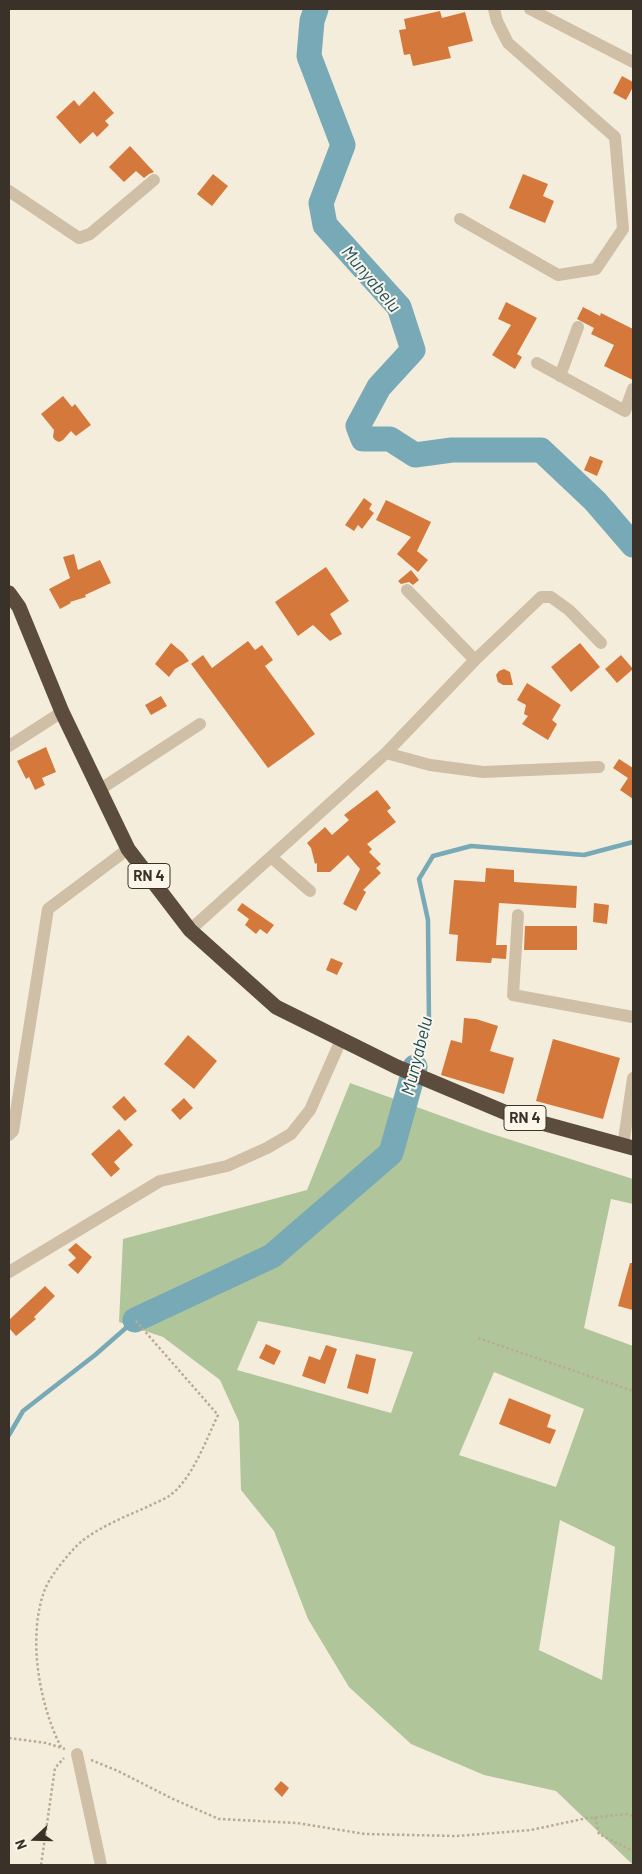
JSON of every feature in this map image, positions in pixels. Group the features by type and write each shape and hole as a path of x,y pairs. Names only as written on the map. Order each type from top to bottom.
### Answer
{"highway":[{"name":"RN 4","path":"9,593 14,610 98,790 128,849 190,930 276,1007 396,1067 509,1114 628,1147"}],"street":[{"path":"460,219 558,275 596,269 624,229 615,137 508,43 497,21 494,9"},
{"path":"530,9 633,62"},
{"path":"9,191 80,238 90,234 154,180"},
{"path":"560,376 578,327"},
{"path":"537,363 625,411 633,389"},
{"path":"407,590 475,660"},
{"path":"190,930 386,753 475,660 541,597 551,596 569,610 601,643"},
{"path":"9,746 62,712"},
{"path":"98,790 200,724"},
{"path":"386,753 430,765 483,772 599,767"},
{"path":"9,1135 13,1131 48,909 128,849"},
{"path":"271,857 310,891"},
{"path":"518,915 514,995 633,1017"},
{"path":"9,1272 160,1181 227,1166 267,1148 291,1134 310,1110 341,1040"},
{"path":"628,1147 633,1078"},
{"path":"77,1754 101,1865"}],"path":[{"path":"9,1738 61,1747 45,1709 36,1642 40,1606 45,1588 61,1564 82,1541 107,1526 169,1496 184,1481 218,1416 135,1320"},
{"path":"478,1338 633,1390"},
{"path":"42,1865 55,1768 65,1757 77,1754 118,1771 173,1799 219,1819 297,1823 365,1834 457,1836 531,1830 595,1817 628,1814 633,1816"},
{"path":"595,1817 599,1834 633,1851"}],"green space":[{"path":"350,1083 486,1132 633,1179 633,1204 611,1199 584,1328 633,1346 633,1865 556,1791 484,1775 411,1744 349,1687 308,1619 274,1531 241,1490 239,1422 220,1380 163,1337 119,1322 123,1239 307,1190","holes":["258,1321 413,1352 391,1413 237,1370","494,1372 584,1409 556,1487 459,1455","560,1520 615,1547 602,1680 539,1650"]}],"building":[{"path":"440,11 442,18 465,12 473,41 448,47 451,58 413,66 410,54 404,55 399,30 406,29 404,19"},
{"path":"622,76 633,82 633,87 626,100 613,93"},
{"path":"94,91 114,113 105,121 109,125 97,137 93,132 80,144 56,117 74,100 79,106"},
{"path":"130,146 154,172 144,178 136,171 124,182 109,167"},
{"path":"213,174 228,186 212,206 197,194"},
{"path":"523,174 548,184 543,196 554,201 545,223 509,208"},
{"path":"506,302 537,318 517,354 522,357 515,369 492,355 511,325 498,319"},
{"path":"583,307 600,316 601,313 633,329 633,380 604,366 614,345 591,334 594,328 577,319"},
{"path":"63,396 72,407 75,404 91,425 76,436 71,431 59,442 53,437 54,430 41,414"},
{"path":"590,456 603,461 597,476 584,470"},
{"path":"364,498 372,504 369,509 374,513 362,529 358,525 354,531 345,525"},
{"path":"386,500 431,522 417,551 428,560 418,572 397,554 411,537 376,520"},
{"path":"74,554 78,570 100,560 111,583 85,595 86,597 70,602 60,609 49,589 70,578 63,557"},
{"path":"326,567 349,601 330,614 342,634 330,641 313,625 298,636 275,602"},
{"path":"411,570 419,580 413,585 409,582 401,584 398,581"},
{"path":"248,641 255,650 262,645 273,660 265,666 315,734 268,768 191,664 203,655 212,668"},
{"path":"171,643 189,661 175,669 169,677 155,664"},
{"path":"580,643 600,667 571,692 551,667"},
{"path":"621,655 633,669 617,683 605,669"},
{"path":"504,669 510,672 513,685 503,685 498,682 496,675"},
{"path":"527,683 561,705 552,720 557,724 548,740 522,724 528,716 524,714 526,705 517,700"},
{"path":"161,696 167,706 151,715 145,705"},
{"path":"46,747 56,772 42,778 45,785 35,790 29,777 26,779 17,761"},
{"path":"619,759 633,768 633,799 620,790 628,778 613,768"},
{"path":"377,790 391,808 387,811 396,822 367,844 372,849 369,852 381,864 376,868 381,873 363,890 366,892 356,911 343,904 360,869 348,855 330,872 317,872 317,863 315,864 311,848 307,843 325,827 332,835 349,820 344,815"},
{"path":"486,868 514,870 514,882 577,886 576,908 499,903 496,945 507,945 506,959 492,958 491,963 456,961 458,935 449,934 454,880 485,882"},
{"path":"242,903 274,925 267,934 260,929 256,934 245,925 249,919 237,910"},
{"path":"594,903 609,905 607,924 593,922"},
{"path":"525,926 577,926 577,950 524,950"},
{"path":"331,958 343,963 337,975 326,970"},
{"path":"464,1018 476,1019 498,1026 490,1051 514,1058 504,1094 441,1075 451,1040 462,1043"},
{"path":"188,1035 217,1061 194,1089 164,1064"},
{"path":"553,1039 620,1058 603,1119 536,1101"},
{"path":"124,1096 137,1111 125,1121 112,1107"},
{"path":"184,1098 193,1108 180,1120 171,1110"},
{"path":"119,1129 133,1145 114,1162 120,1169 111,1177 91,1154"},
{"path":"76,1243 92,1257 78,1274 68,1265 76,1258 68,1250"},
{"path":"630,1263 633,1263 633,1310 618,1306"},
{"path":"45,1286 55,1296 34,1317 36,1319 16,1336 9,1328 9,1320"},
{"path":"266,1344 281,1351 274,1365 259,1358"},
{"path":"326,1345 337,1349 325,1384 302,1376 309,1356 320,1360"},
{"path":"356,1354 376,1359 368,1394 347,1388"},
{"path":"509,1398 551,1415 547,1427 556,1430 550,1444 499,1424"},
{"path":"281,1781 289,1788 282,1797 274,1789"}],"waterway":[{"name":"Munyabelu","path":"316,9 312,21 309,56 343,145 321,203 325,225 399,307 413,350 379,387 358,426 363,439 390,439 415,455 452,450 541,450 595,501 633,545"},
{"name":"Munyabelu","path":"415,1067 429,1024 428,920 419,879 433,856 471,846 584,855 633,842"},
{"name":"Munyabelu","path":"135,1320 272,1256 391,1153 415,1067"},
{"path":"9,1435 23,1411 95,1355 135,1320"}]}
